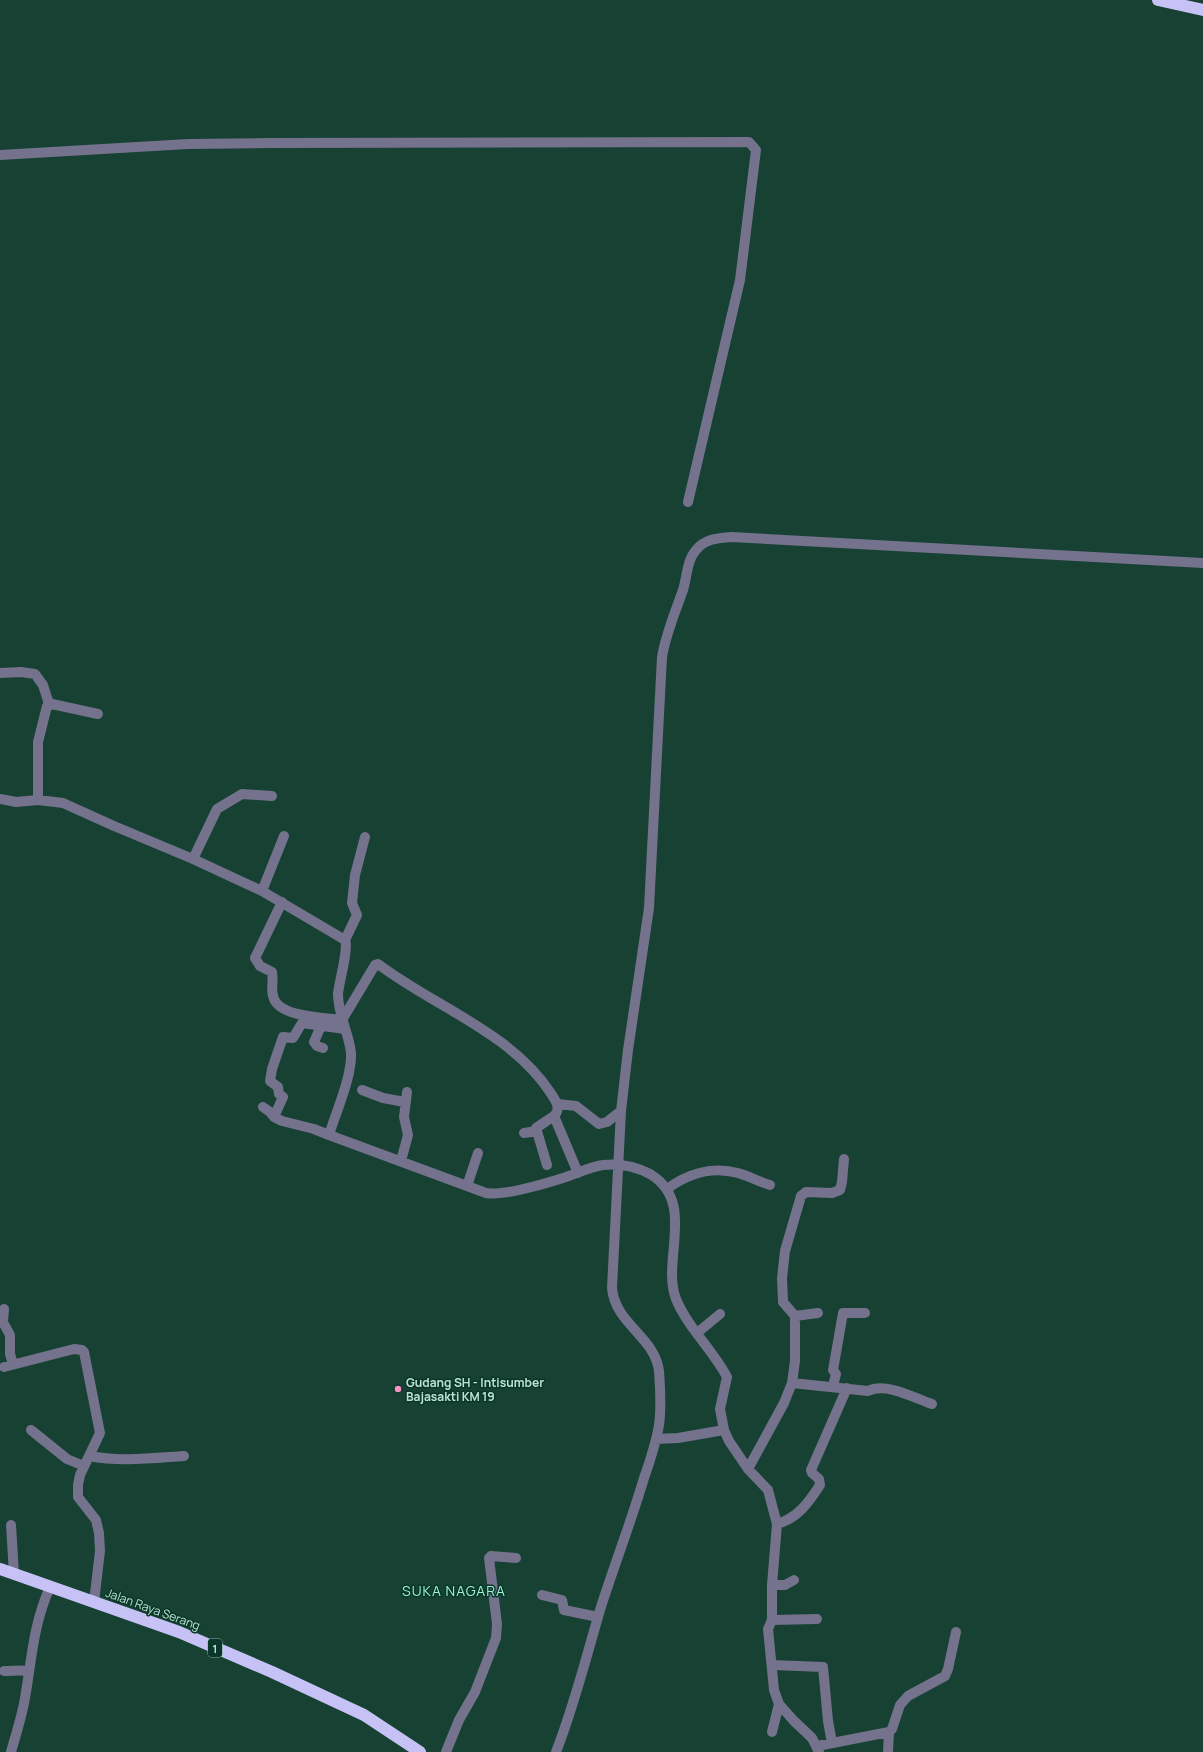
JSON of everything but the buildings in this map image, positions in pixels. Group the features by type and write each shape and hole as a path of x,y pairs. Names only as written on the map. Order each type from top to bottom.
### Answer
{"highway":[{"path":"1158,0 1203,10"},
{"name":"Jalan Raya Serang","path":"0,1569 179,1632 272,1672 364,1715 420,1752"}],"street":[{"path":"0,155 188,144 269,142 749,142 756,150 740,280 688,502"},
{"path":"556,1752 564,1731 598,1617 656,1439 660,1412 658,1364 652,1351 618,1310 613,1295 621,1111 628,1050 649,908 662,657 667,632 692,556 696,549 707,541 732,537 1203,563"},
{"path":"0,673 21,672 35,674 43,685 49,704 46,709 38,742 38,800"},
{"path":"49,704 98,714"},
{"path":"193,859 216,809 242,794 272,796"},
{"path":"0,798 16,802 38,800 63,803 193,859 262,891 345,940"},
{"path":"262,891 284,836"},
{"path":"329,1135 351,1064 350,1051 339,1007 338,993 346,948 345,940 357,915 352,903 355,876 365,837"},
{"path":"282,902 255,958 260,966 272,972 274,1000 279,1007 284,1010 344,1024"},
{"path":"344,1024 375,965 378,964 407,984 503,1043 525,1060 543,1081 558,1104 557,1112 554,1116 537,1127 547,1166"},
{"path":"274,1117 283,1097 279,1094 278,1087 270,1081 272,1068 282,1039 284,1037 293,1038 302,1023 321,1026 344,1024"},
{"path":"321,1026 314,1042 316,1046 322,1048"},
{"path":"362,1090 384,1098 406,1097 404,1117 408,1135 401,1161"},
{"path":"558,1104 576,1106 599,1124 607,1122 621,1111"},
{"path":"263,1107 274,1117 329,1135 486,1193 505,1192 562,1178 597,1166 618,1164 632,1166 655,1177 667,1189 672,1201 675,1222 673,1268 675,1294 683,1311 727,1378 720,1409 724,1430 729,1441 748,1469 768,1490 777,1524 772,1585 772,1620 768,1629 774,1690 779,1704 812,1738 818,1749 836,1746 890,1732"},
{"path":"554,1116 578,1173"},
{"path":"524,1133 537,1131"},
{"path":"467,1186 478,1153"},
{"path":"748,1469 784,1402 792,1383 795,1361 795,1316 785,1306 783,1300 782,1278 786,1251 801,1196 806,1192 832,1193 840,1190 844,1159"},
{"path":"667,1189 687,1176 697,1173 722,1171 738,1173 770,1186"},
{"path":"4,1309 4,1322 10,1335 10,1354 8,1365 74,1349 82,1350 84,1352 100,1433 84,1466 78,1485 78,1497 96,1520 99,1533 100,1551 94,1602"},
{"path":"795,1316 818,1313"},
{"path":"833,1386 836,1374 833,1370 843,1313 865,1313"},
{"path":"697,1333 720,1314"},
{"path":"792,1383 833,1386 868,1391 874,1388 883,1388 932,1404"},
{"path":"777,1524 790,1520 797,1514 820,1485 819,1479 812,1473 811,1470 847,1388"},
{"path":"31,1430 67,1459 84,1466"},
{"path":"656,1439 678,1438 724,1430"},
{"path":"89,1456 124,1459 184,1456"},
{"path":"11,1525 14,1574"},
{"path":"446,1752 459,1720 475,1692 496,1638 498,1624 489,1558 491,1556 516,1558"},
{"path":"772,1585 786,1585 794,1580"},
{"path":"11,1752 25,1700 36,1625 41,1607 50,1587"},
{"path":"542,1595 562,1600 564,1610 598,1617"},
{"path":"772,1620 817,1619"},
{"path":"888,1752 890,1732 900,1705 908,1696 945,1676 948,1669 956,1632"},
{"path":"772,1665 823,1666 828,1721 836,1746"},
{"path":"4,1671 12,1671 17,1669 29,1671"},
{"path":"772,1732 779,1704"}],"place":[{"name":"Gudang SH - Intisumber Bajasakti KM 19","path":"398,1389"}],"district":[{"name":"SUKA NAGARA","path":"454,1590"}]}
